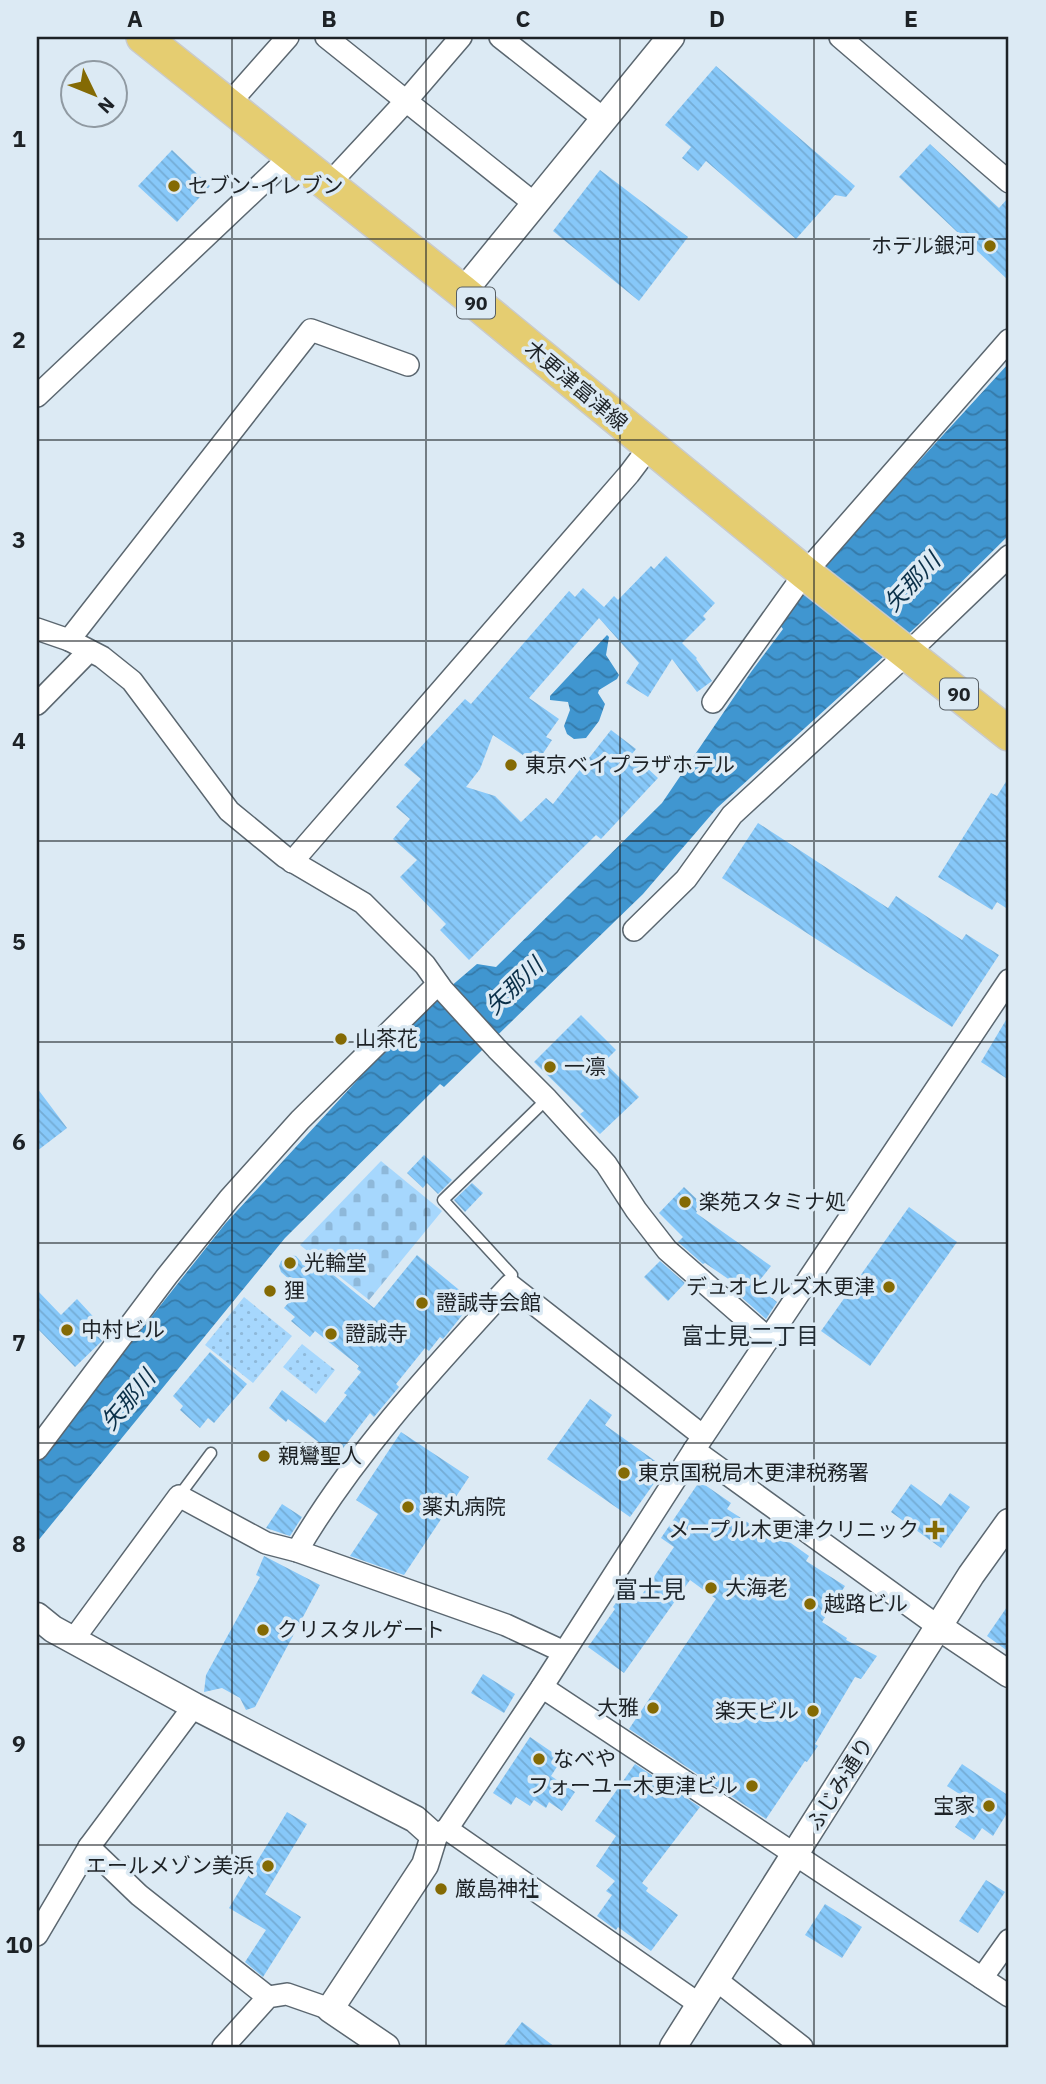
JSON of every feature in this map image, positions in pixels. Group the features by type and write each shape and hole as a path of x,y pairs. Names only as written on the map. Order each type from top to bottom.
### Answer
{"main road":[{"name":"木更津富津線","path":"143,37 463,292 805,573 1009,734"}],"street":[{"path":"228,106 288,37"},
{"path":"326,37 535,204"},
{"path":"328,185 461,37"},
{"path":"500,37 604,119"},
{"path":"463,292 671,37"},
{"path":"840,37 1009,182"},
{"path":"37,396 291,156"},
{"path":"69,640 311,330 408,365"},
{"path":"713,702 805,573 1009,340"},
{"path":"292,862 620,485 650,446"},
{"path":"634,930 686,879 732,815 1009,556"},
{"path":"37,629 89,650 132,681 229,811 292,862 363,903 425,965 440,986 497,1049 606,1164 636,1210 667,1250 769,1339"},
{"path":"37,704 89,650"},
{"path":"330,2009 425,1865 441,1832 542,1687 699,1443 1009,980"},
{"path":"37,1449 167,1276 247,1179 300,1120 440,986"},
{"path":"297,1550 365,1449 425,1377 510,1285 699,1443 939,1627 1009,1674"},
{"path":"74,1640 179,1496 266,1543 297,1550 506,1625 564,1652"},
{"name":"ふじみ通り","path":"673,2047 971,1575 1009,1522"},
{"path":"37,1616 74,1640 194,1706 441,1832 699,2004"},
{"path":"542,1687 1009,1996"},
{"path":"37,1935 89,1847 194,1706"},
{"path":"89,1847 139,1895 268,1997"},
{"path":"982,1979 1009,1940"},
{"path":"715,1979 802,2047"},
{"path":"223,2047 268,1997 287,1994 330,2009 386,2047"}],"lane":[{"path":"510,1285 512,1275 443,1200 547,1099"},
{"path":"179,1496 211,1453"}],"green space":[{"path":"381,1161 442,1211 369,1300 300,1245"},
{"path":"244,1297 292,1336 253,1383 205,1345"},
{"path":"302,1344 335,1370 316,1394 283,1367"}],"water":[{"name":"矢那川","path":"1009,363 1009,535 917,626 717,808 643,894 444,1087 440,1084 285,1238 37,1542 37,1461 225,1224 363,1074 363,1069 477,964 496,967 662,803 783,629 779,624 834,554"},
{"path":"607,635 606,655 619,675 599,690 598,693 605,704 599,721 586,738 574,739 567,734 564,726 570,710 568,702 550,700 550,696"}],"building":[{"path":"716,66 855,186 846,197 835,195 796,239 706,161 698,171 682,158 691,147 665,125"},
{"name":"ホテル銀河","path":"930,144 999,208 1009,197 1009,281 899,177"},
{"name":"セブン-イレブン","path":"172,150 210,186 177,222 138,186"},
{"path":"600,170 688,237 639,301 553,231"},
{"path":"666,556 715,603 703,616 706,619 682,643 697,658 712,681 697,692 672,659 648,697 626,683 639,663 599,618 529,698 559,719 546,737 552,740 536,764 493,735 480,769 466,787 495,796 521,822 546,798 553,804 611,730 636,749 632,754 658,778 601,839 596,835 469,960 440,930 446,924 400,877 417,860 393,839 410,819 396,807 421,779 404,765 465,699 471,704 569,591 575,597 583,588 604,607 614,596 618,600 651,566 654,569"},
{"path":"1009,777 1009,910 997,902 992,910 938,877 991,793 997,796"},
{"path":"758,823 888,908 896,896 962,940 966,934 999,955 952,1027 722,878"},
{"path":"581,1015 616,1050 604,1062 639,1097 600,1134 580,1114 584,1111 534,1062"},
{"path":"1009,1015 1009,1080 981,1062"},
{"path":"37,1088 67,1128 37,1151"},
{"path":"424,1155 452,1180 438,1194 427,1183 423,1188 407,1173"},
{"path":"472,1183 483,1193 465,1212 454,1200"},
{"path":"684,1187 703,1205 696,1213 771,1266 756,1285 777,1302 766,1319 739,1295 743,1289 703,1264 678,1242 683,1237 659,1213"},
{"name":"デュオヒルズ木更津","path":"909,1207 957,1242 870,1366 821,1331"},
{"path":"290,1255 296,1256 312,1274 320,1264 374,1308 417,1255 470,1299 460,1312 463,1314 443,1339 440,1337 429,1351 425,1348 396,1384 399,1387 374,1417 370,1413 337,1456 269,1408 282,1390 325,1423 361,1372 357,1369 359,1366 315,1331 310,1337 291,1321 295,1317 284,1308 300,1289 281,1272 279,1266 281,1261"},
{"path":"660,1261 685,1283 668,1301 644,1277"},
{"name":"中村ビル","path":"37,1290 61,1315 77,1299 101,1325 94,1332 102,1341 75,1367 37,1328"},
{"path":"210,1352 247,1384 214,1423 208,1418 200,1428 180,1410 183,1406 173,1396"},
{"path":"590,1399 612,1415 605,1425 665,1468 630,1517 547,1459"},
{"name":"薬丸病院","path":"401,1432 469,1477 404,1575 350,1556 378,1514 356,1500"},
{"name":"メープル木更津クリニック","path":"911,1484 941,1506 950,1493 970,1507 941,1548 891,1512"},
{"path":"697,1485 705,1485 731,1503 727,1509 778,1542 781,1536 809,1556 806,1561 845,1586 822,1622 847,1638 846,1640 877,1656 861,1679 855,1677 815,1744 818,1746 766,1819 629,1729 716,1599 690,1580 624,1673 588,1647 628,1586 641,1596 674,1547 661,1538"},
{"path":"282,1504 302,1517 290,1536 266,1528"},
{"name":"クリスタルゲート","path":"264,1556 320,1585 255,1707 246,1710 240,1698 222,1688 204,1692 206,1675 260,1577 256,1575"},
{"path":"1009,1604 1009,1652 987,1636"},
{"path":"483,1674 515,1694 504,1713 471,1693"},
{"path":"530,1737 562,1759 551,1776 575,1792 562,1811 549,1802 546,1808 534,1800 530,1806 516,1797 511,1805 493,1793"},
{"path":"635,1764 700,1807 642,1883 648,1888 646,1891 678,1915 651,1951 618,1927 616,1930 597,1916 612,1895 606,1891 615,1881 596,1866 616,1836 595,1821"},
{"name":"宝家","path":"962,1764 1009,1796 1009,1810 993,1836 982,1828 974,1840 955,1827 972,1802 947,1786"},
{"path":"287,1812 307,1824 265,1894 301,1917 263,1977 245,1962 266,1930 229,1908"},
{"path":"986,1880 1005,1892 978,1933 959,1921"},
{"path":"825,1904 862,1927 842,1958 805,1935"},
{"path":"522,2022 555,2047 503,2047"}],"place":[{"name":"セブン-イレブン","path":"174,186"},
{"name":"ホテル銀河","path":"990,246"},
{"name":"東京ベイプラザホテル","path":"511,765"},
{"name":"山茶花","path":"341,1039"},
{"name":"一凛","path":"550,1067"},
{"name":"楽苑スタミナ処","path":"685,1202"},
{"name":"光輪堂","path":"290,1263"},
{"name":"デュオヒルズ木更津","path":"889,1287"},
{"name":"狸","path":"270,1291"},
{"name":"證誠寺会館","path":"422,1303"},
{"name":"中村ビル","path":"67,1330"},
{"name":"證誠寺","path":"331,1334"},
{"name":"親鸞聖人","path":"264,1456"},
{"name":"東京国税局木更津税務署","path":"624,1473"},
{"name":"薬丸病院","path":"408,1507"},
{"name":"メープル木更津クリニック","path":"935,1530"},
{"name":"大海老","path":"711,1588"},
{"name":"越路ビル","path":"810,1604"},
{"name":"クリスタルゲート","path":"263,1630"},
{"name":"大雅","path":"653,1708"},
{"name":"楽天ビル","path":"813,1711"},
{"name":"なべや","path":"539,1759"},
{"name":"フォーユー木更津ビル","path":"752,1786"},
{"name":"宝家","path":"989,1806"},
{"name":"エールメゾン美浜","path":"268,1866"},
{"name":"厳島神社","path":"441,1889"}],"district":[{"name":"富士見二丁目","path":"750,1336"},
{"name":"富士見","path":"650,1590"}]}
